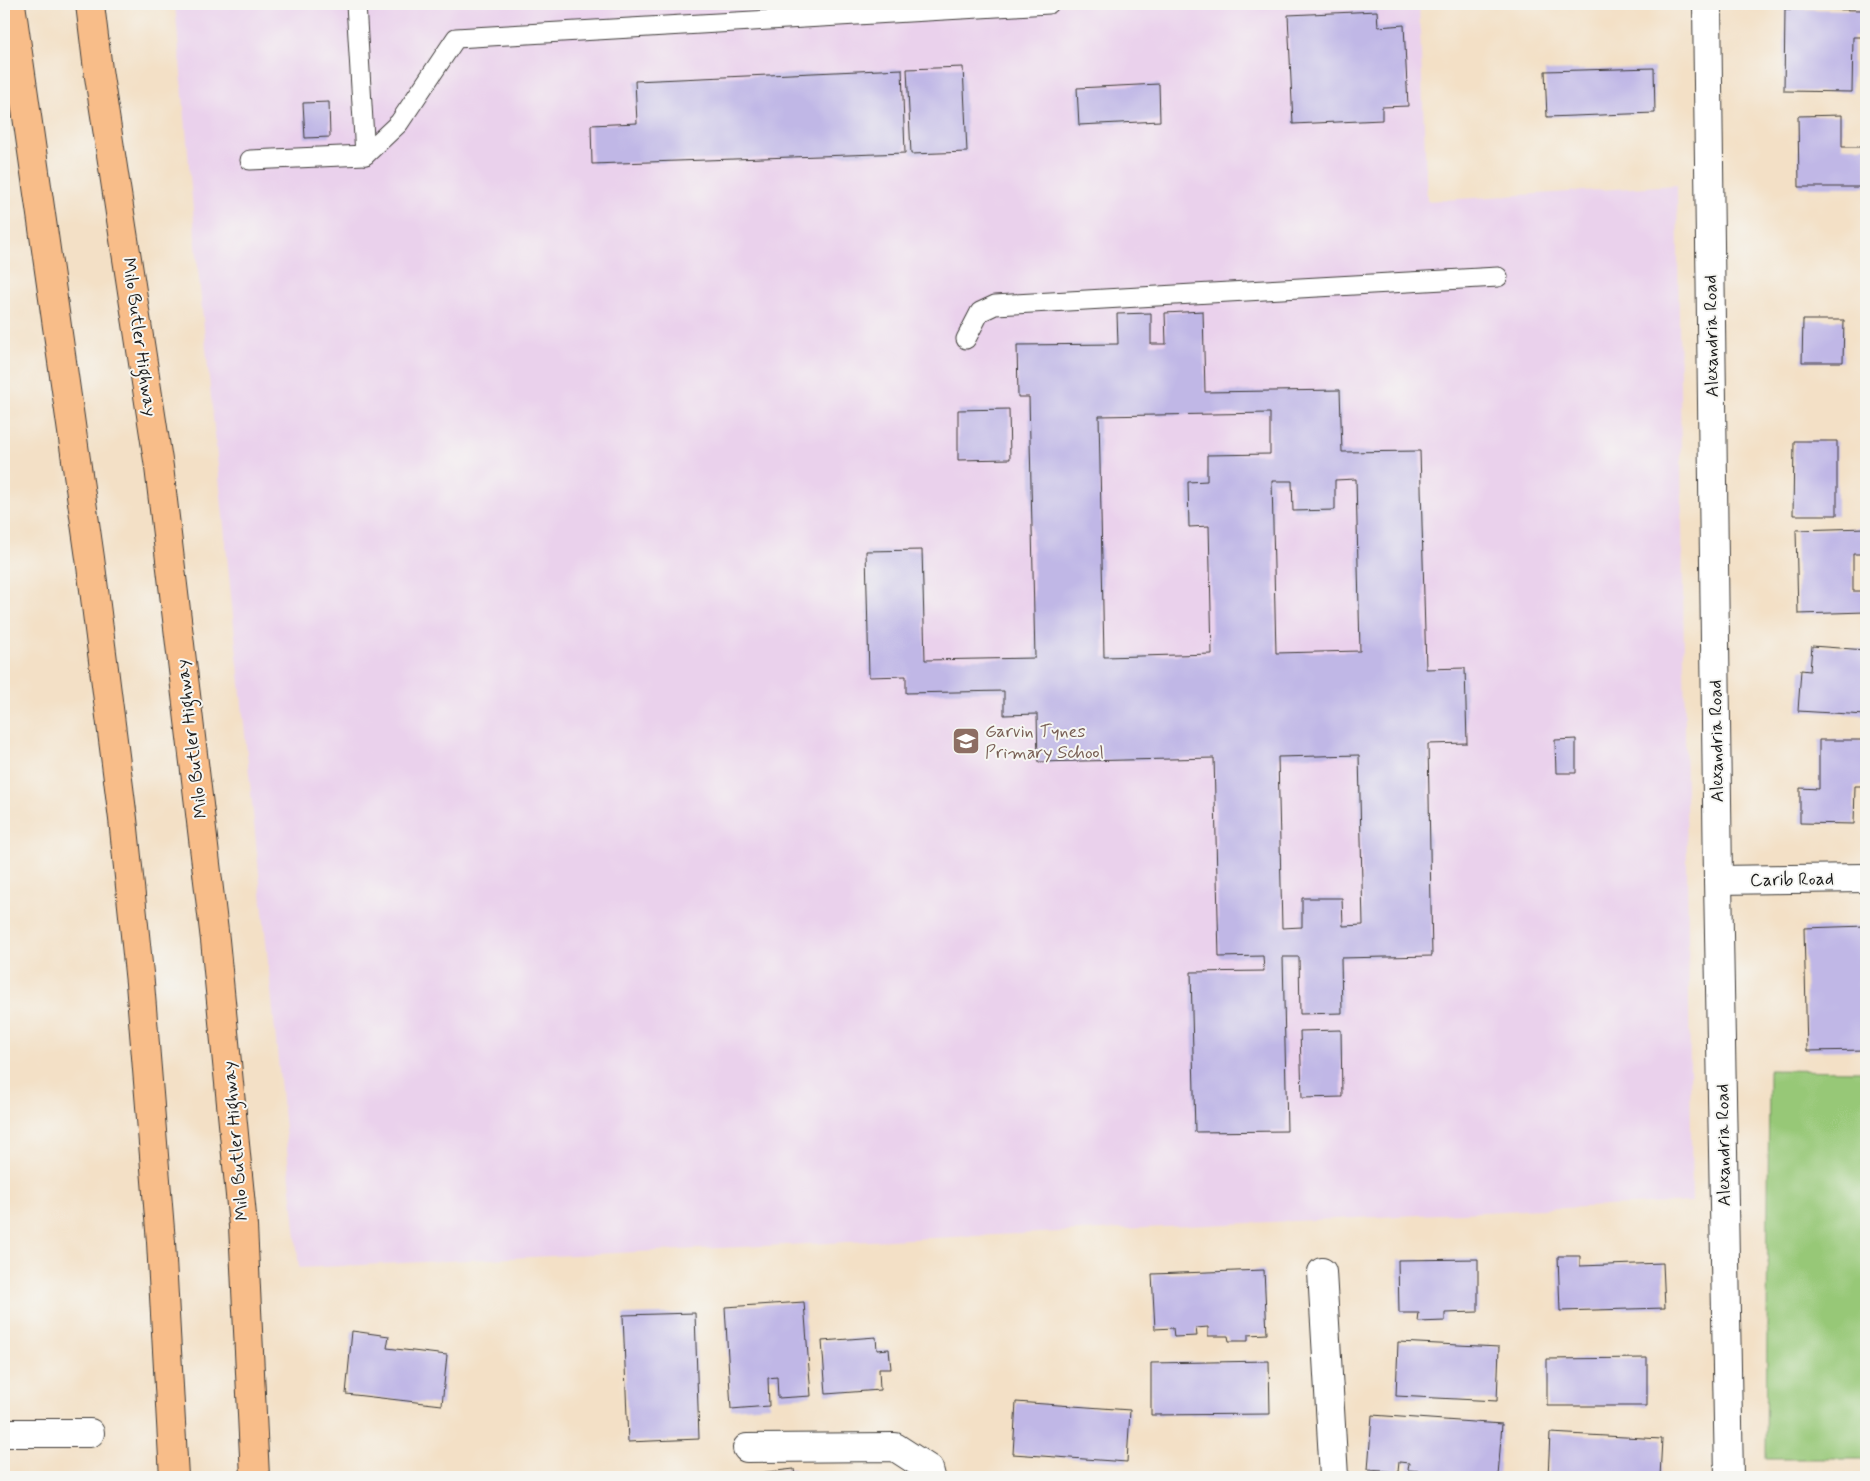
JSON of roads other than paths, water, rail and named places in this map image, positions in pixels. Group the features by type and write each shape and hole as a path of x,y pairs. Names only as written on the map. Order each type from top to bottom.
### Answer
{"main road":[{"path":"10,4 90,558 122,819 140,983 160,1232 174,1477"},
{"name":"Milo Butler Highway","path":"90,4 98,70 159,467 214,940 243,1226 255,1477"}],"street":[{"name":"Alexandria Road","path":"1707,4 1728,1477"},
{"name":"Carib Road","path":"1718,880 1866,878"},
{"path":"1322,1272 1334,1477"},
{"path":"4,1433 90,1433"},
{"path":"747,1448 895,1447 929,1470 931,1477"}],"lane":[{"path":"356,4 365,155"},
{"path":"250,160 365,155 399,123 456,38 1049,4"},
{"path":"966,339 980,312 995,305 1498,277"}],"place":[{"name":"Garvin Tynes Primary School","path":"966,741"}]}
